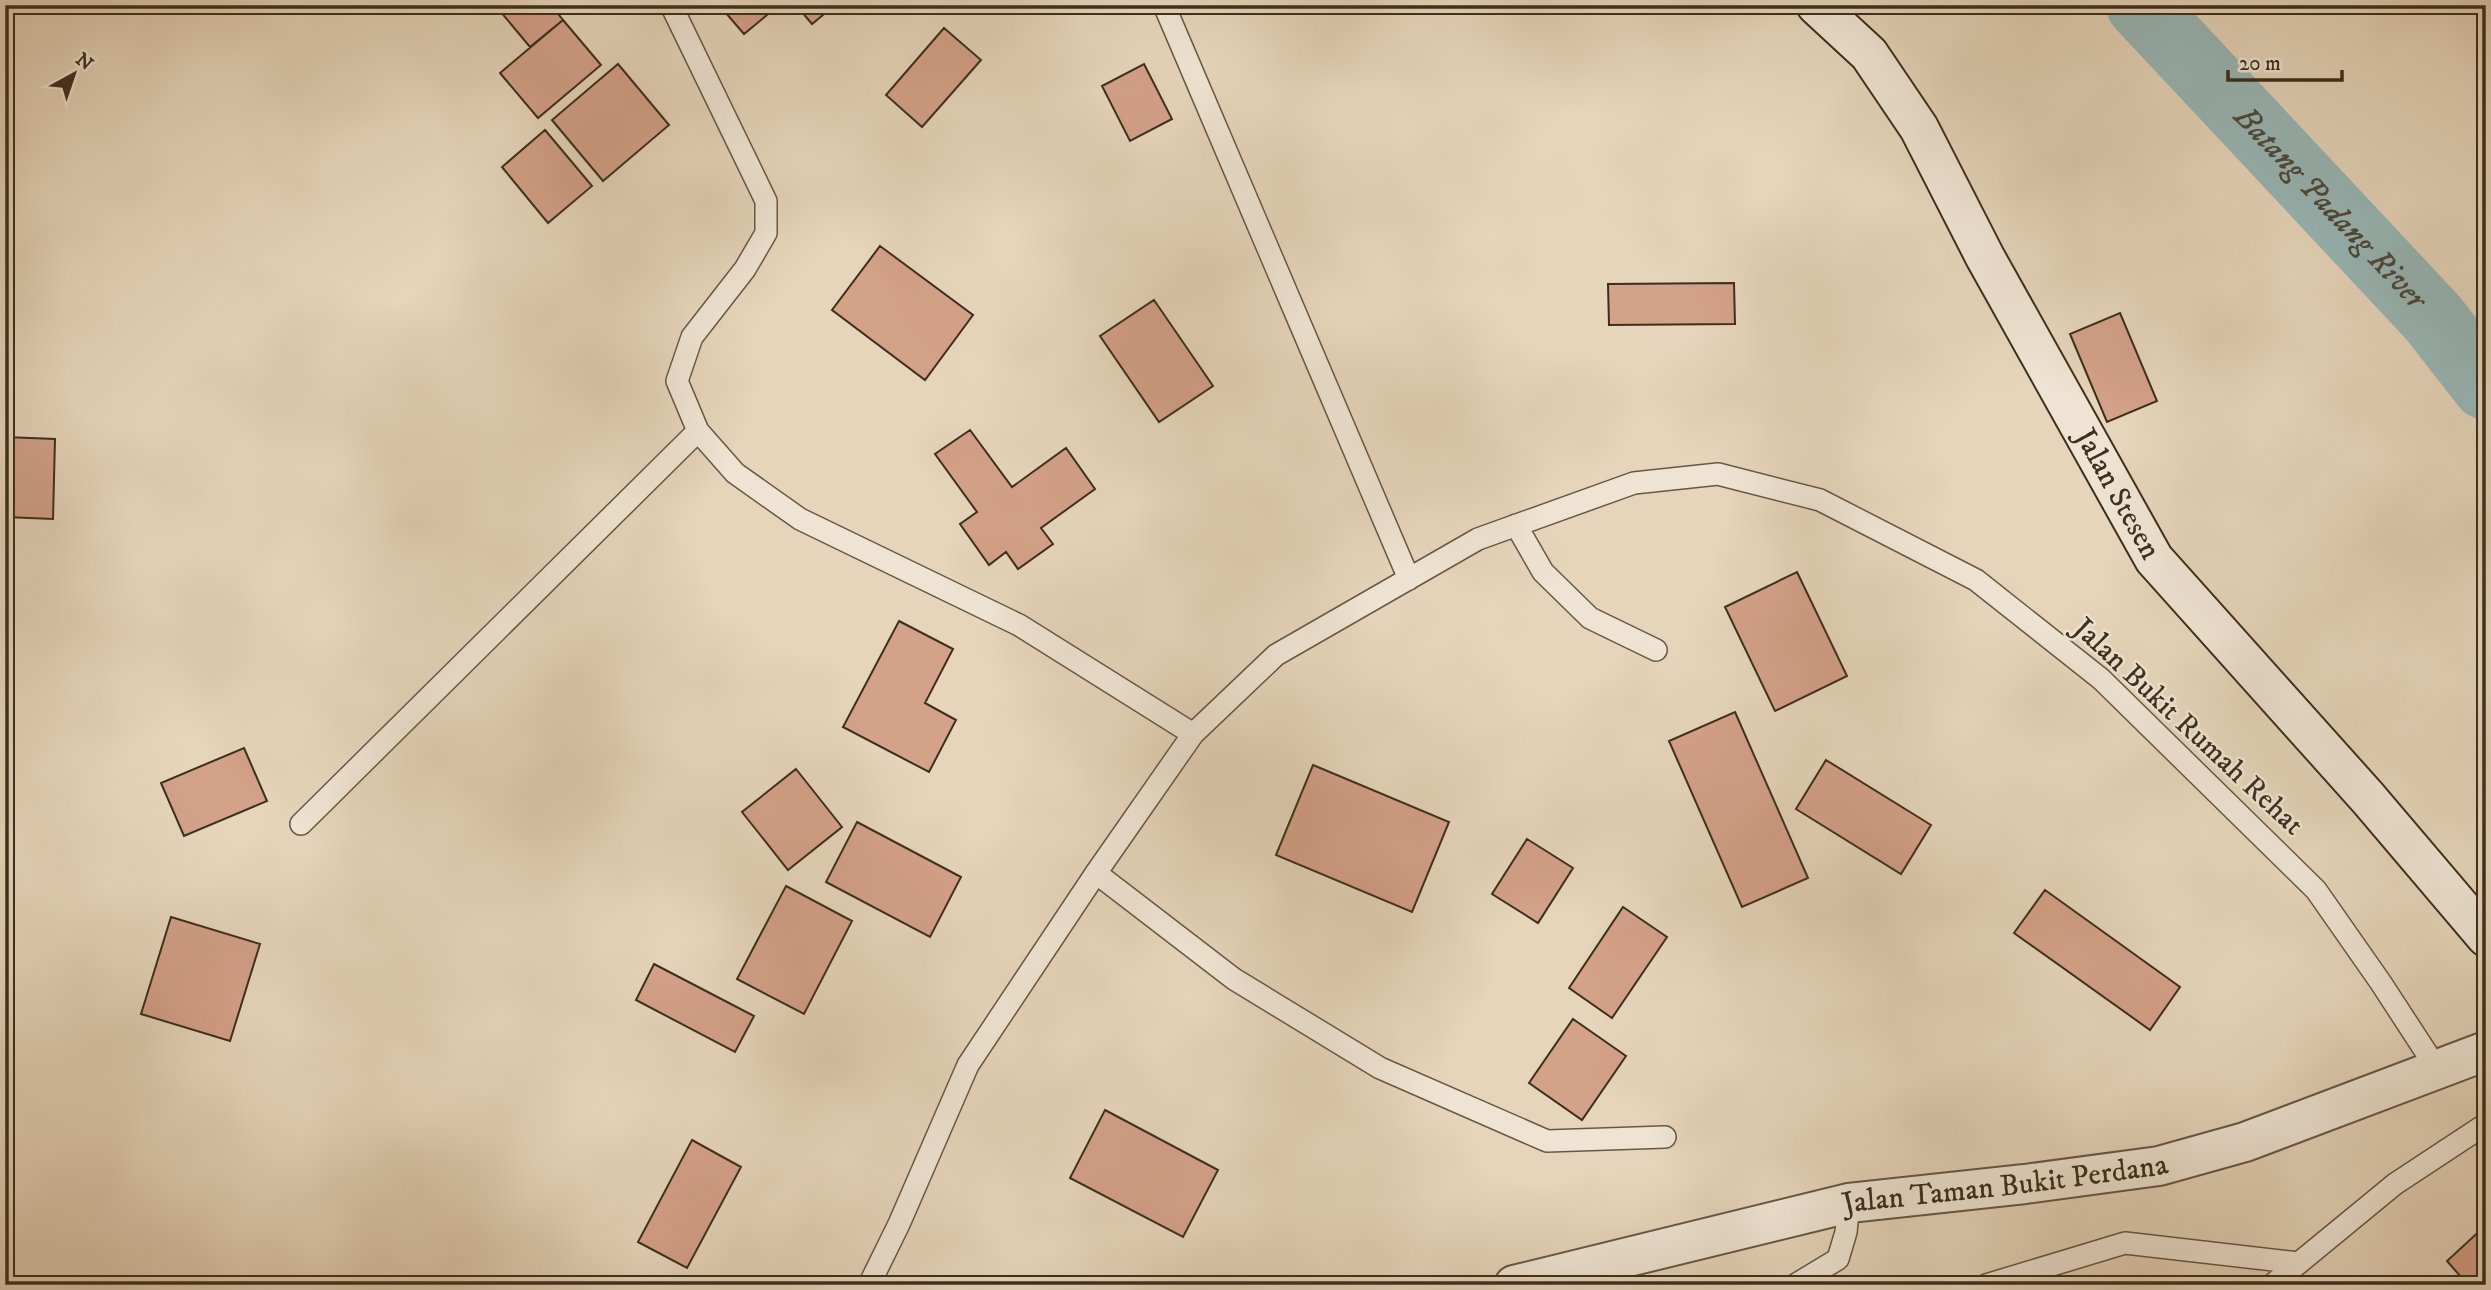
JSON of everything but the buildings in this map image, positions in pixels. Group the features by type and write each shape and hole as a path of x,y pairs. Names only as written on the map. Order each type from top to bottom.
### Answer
{"main road":[{"name":"Jalan Stesen","path":"1816,5 1869,54 1919,128 1985,257 2154,559 2368,799 2486,937"},
{"name":"Jalan Taman Bukit Perdana","path":"1514,1285 1849,1203 2160,1166 2245,1142 2486,1051"}],"lane":[{"path":"671,5 766,201 766,233 745,269 692,337 677,381 698,431 735,473 800,519 1018,625 1193,734"},
{"path":"1164,5 1409,579"},
{"path":"302,824 698,431"},
{"name":"Jalan Bukit Rumah Rehat","path":"869,1285 899,1224 968,1065 1193,734 1276,655 1478,539 1634,483 1717,474 1820,500 1976,580 2101,679 2316,890 2437,1069"},
{"path":"1516,525 1544,572 1590,618 1656,650"},
{"path":"1096,873 1234,979 1380,1068 1548,1140 1665,1137"},
{"path":"2272,1285 2395,1184 2486,1124"},
{"path":"1795,1285 1838,1259 1846,1233 1849,1203"},
{"path":"1986,1285 2125,1243 2299,1263"}],"waterway":[{"name":"Batang Padang River","path":"2140,5 2433,318 2486,386"}]}
